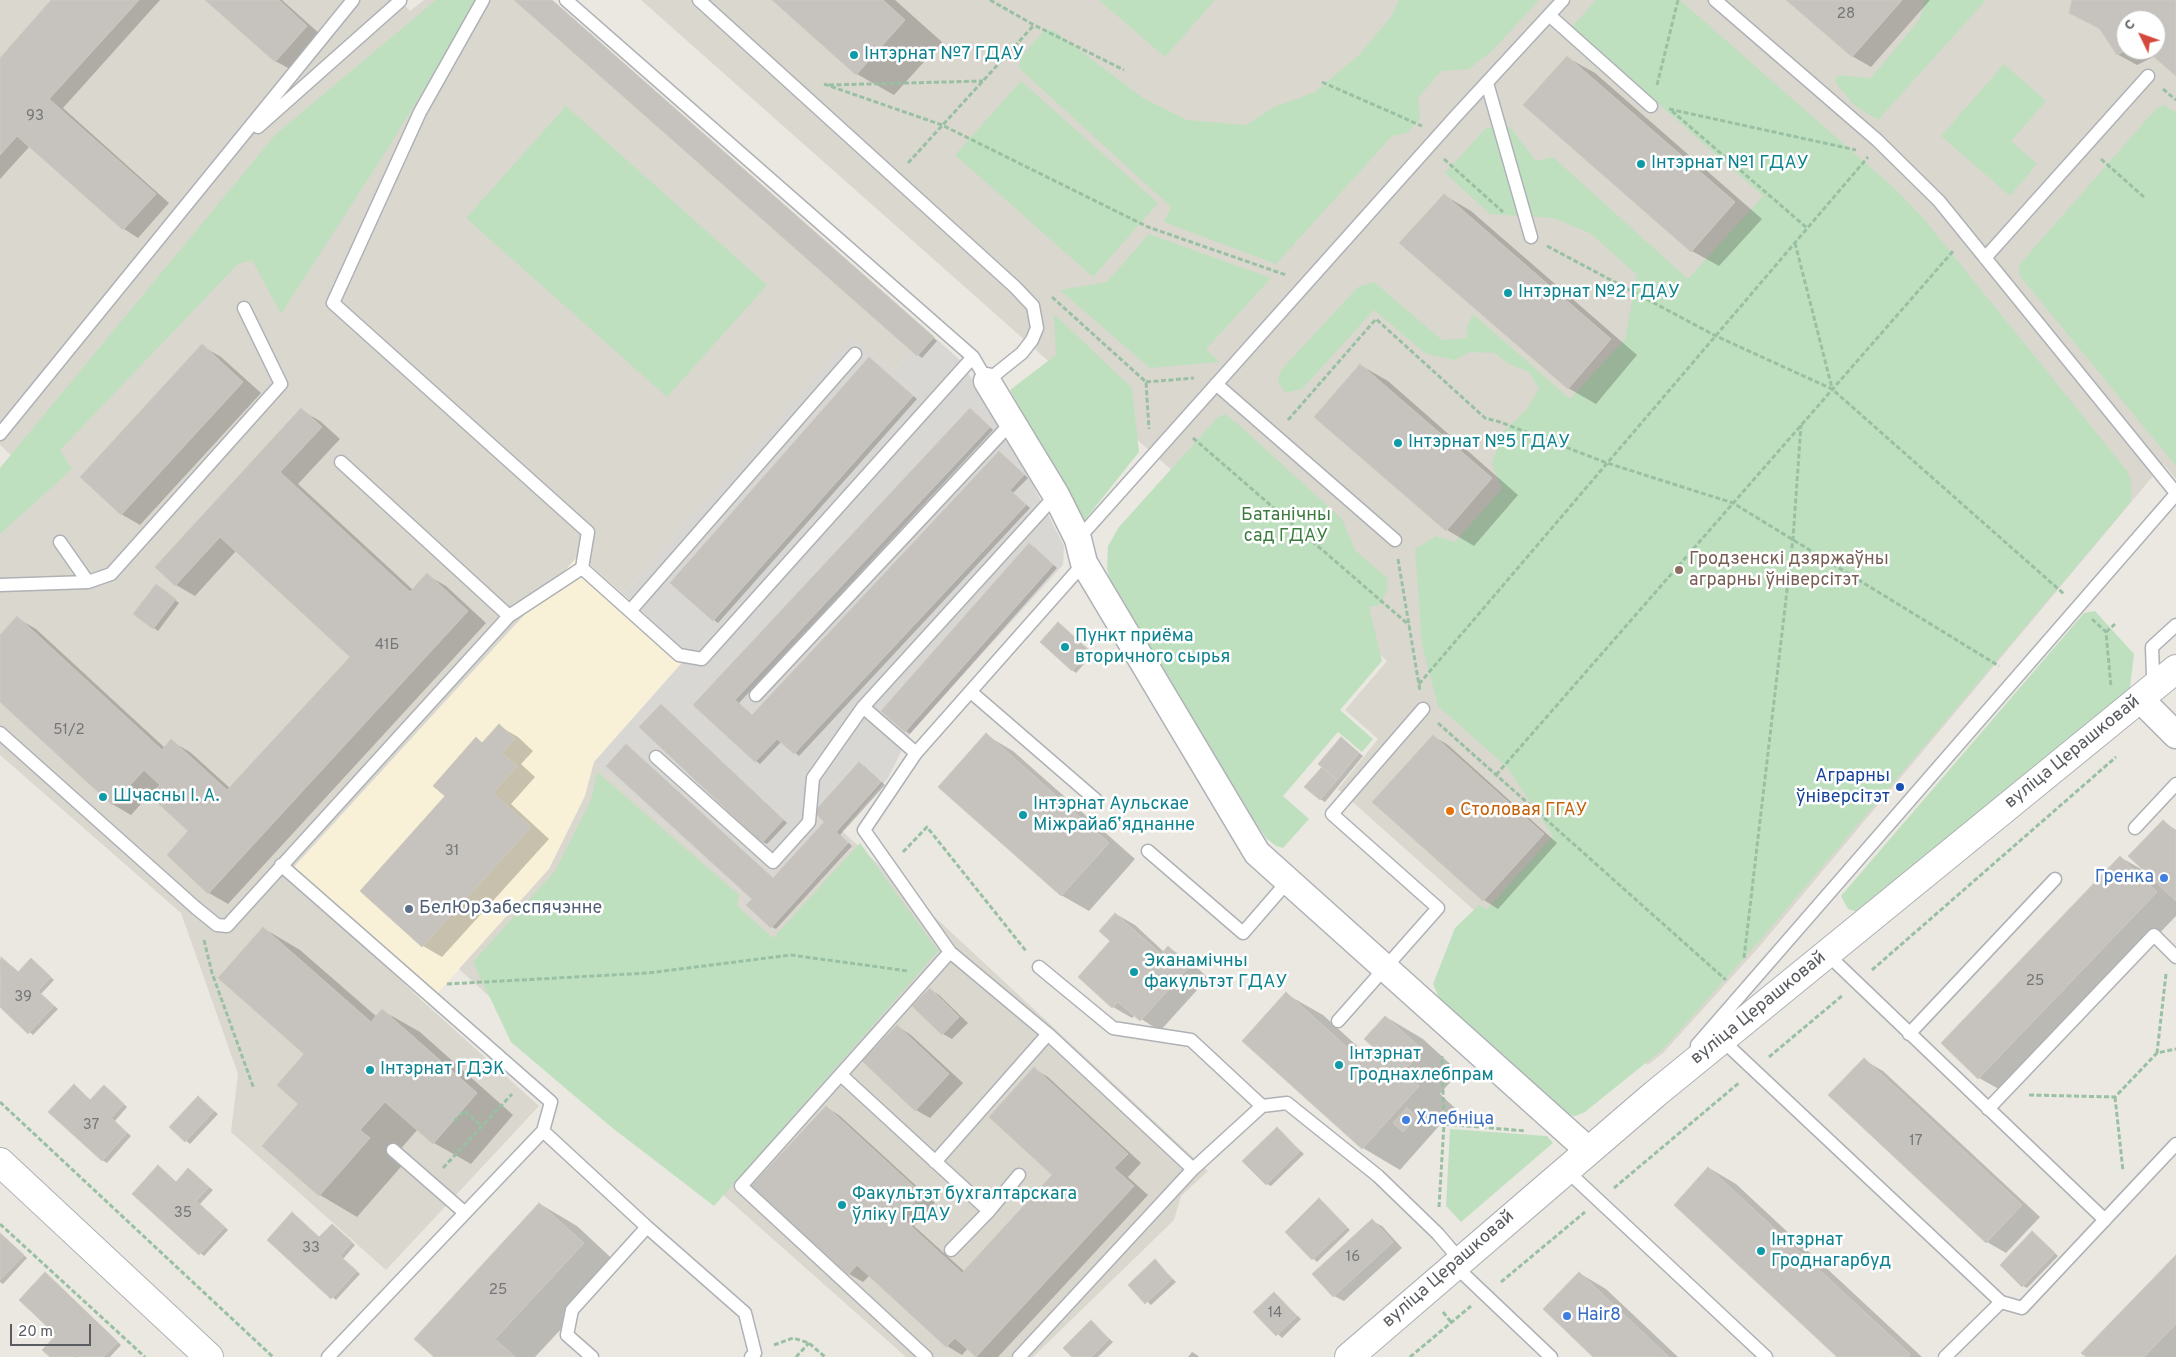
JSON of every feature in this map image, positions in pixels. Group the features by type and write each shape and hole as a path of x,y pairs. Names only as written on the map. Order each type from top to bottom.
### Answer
{"street":[{"path":"987,381 1056,495 1081,551 1257,853 1588,1150"},
{"path":"2157,684 2176,735"},
{"name":"вуліца Церашковай","path":"1349,1357 1588,1150 1721,1039 2157,684"},
{"path":"0,1162 209,1357"}],"lane":[{"path":"0,434 353,0"},
{"path":"0,733 218,925 227,926 508,616 582,568 588,532 333,303 420,112 483,0"},
{"path":"566,0 973,357 987,381 1022,353 1032,340 1037,328 1033,306 1015,287 700,0"},
{"path":"1193,1169 1048,1034 950,952 864,830 916,753 971,692 1180,426 1440,133 1562,0"},
{"path":"1655,1094 2176,493 1939,200 1880,143 1716,0"},
{"path":"229,153 400,1"},
{"path":"1549,15 1652,106"},
{"path":"1985,258 2148,76"},
{"path":"1487,83 1531,237"},
{"path":"0,585 88,582 111,574 281,384 244,308"},
{"path":"630,611 855,354"},
{"path":"582,568 679,655 702,659 973,357"},
{"path":"1220,380 1395,540"},
{"path":"756,695 1012,422"},
{"path":"341,462 508,616"},
{"path":"656,757 773,862 809,822 813,778 864,706 1056,495"},
{"path":"60,542 88,582"},
{"path":"2157,684 2153,674 2152,647 2176,625"},
{"path":"971,692 1096,800"},
{"path":"864,706 916,753"},
{"path":"1338,1021 1438,908 1332,814 1424,709"},
{"path":"2135,828 2176,784"},
{"path":"1148,851 1243,933 1288,881"},
{"path":"282,866 551,1102 543,1131 328,1357"},
{"path":"1909,1034 2055,879"},
{"path":"1988,1109 2154,936 2172,953"},
{"path":"926,1357 741,1186 950,952"},
{"path":"1827,954 2105,1220"},
{"path":"1039,967 1113,1028 1191,1040 1262,1106"},
{"path":"935,1162 1048,1034"},
{"path":"1721,1039 2001,1302 2022,1308 2176,1144"},
{"path":"841,1075 989,1211"},
{"path":"1019,1357 1193,1169 1262,1106 1287,1103 1378,1176 1438,1234 1457,1262 1486,1295 1551,1357"},
{"path":"543,1131 745,1314 753,1355"},
{"path":"393,1150 464,1212"},
{"path":"1565,1170 1766,1357"},
{"path":"951,1250 989,1211 1019,1175"},
{"path":"592,1357 567,1335 572,1310 647,1227"},
{"path":"1952,1355 2001,1302"}],"path":[{"path":"990,0 1034,25 1124,70"},
{"path":"1678,0 1652,106 1871,153"},
{"path":"906,164 1034,25"},
{"path":"827,85 984,81"},
{"path":"1322,82 1440,133"},
{"path":"820,83 942,125 1148,227 1308,282"},
{"path":"1671,110 1807,228"},
{"path":"1419,684 1880,143"},
{"path":"2086,145 2144,197"},
{"path":"1442,158 1531,237 1716,336 1832,389 2058,589"},
{"path":"1795,243 1832,389"},
{"path":"1496,775 1954,249"},
{"path":"1048,293 1146,382 1220,380"},
{"path":"1283,426 1376,318 1485,418 1608,463 1733,503 2002,667"},
{"path":"1744,960 1793,539 1801,424"},
{"path":"1180,426 1409,626"},
{"path":"1395,540 1424,709 1730,984"},
{"path":"2088,615 2106,632 2111,696"},
{"path":"2106,632 2115,624"},
{"path":"1410,1357 1857,984 2120,753"},
{"path":"889,867 927,827 1039,967"},
{"path":"2002,1094 2116,1097 2157,1053 2172,953"},
{"path":"419,986 648,973 791,955 931,974"},
{"path":"212,973 254,1088"},
{"path":"2157,1053 2176,1049"},
{"path":"1438,1234 1444,1124 1442,1054"},
{"path":"430,1183 526,1079"},
{"path":"2116,1097 2126,1197"},
{"path":"0,1102 273,1357"},
{"path":"455,1118 456,1120 464,1111 482,1126"},
{"path":"1444,1124 1531,1131"},
{"path":"0,1224 144,1357"},
{"path":"753,1355 793,1338 808,1343 825,1357"},
{"path":"796,1357 808,1343"}],"shaded area":[{"path":"0,0 399,0 410,11 424,0 552,0 934,337 917,356 911,351 893,371 851,336 623,594 579,555 287,874 427,1005 539,1106 386,1270 231,1132 238,1074 181,913 0,755 0,506 31,473 0,445"},
{"name":"Гродзенскі дзяржаўны аграрны ўніверсітэт","path":"641,0 2176,0 2176,479 2163,464 1759,947 1664,1052 1648,1065 1338,789 1378,739 1345,710 1387,661"},
{"path":"851,335 893,371 911,351 918,356 934,337 961,361 1017,454 1064,546 1063,565 911,732 888,778 842,831 853,841 772,932 741,904 746,897 594,762 689,655 623,594"},
{"path":"579,555 689,654 594,762 585,796 549,869 427,1005 287,875"},
{"path":"594,762 747,898 741,904 772,931 853,841 1208,1171 1181,1196 1174,1220 1033,1357 906,1357 730,1201 569,1069 459,969 549,869 585,796"}],"green space":[{"path":"436,0 478,0 390,145 281,314 252,260 238,264 60,450 72,469 0,534 0,468 276,134"},
{"path":"1099,0 1215,0 1165,57"},
{"path":"1399,0 1539,0 1493,50 1469,69 1441,71 1418,98 1420,119 1407,133 1392,136 1276,264 1164,222 1171,207 1019,68 1020,59 1031,45 1044,31 1053,30 1143,98 1187,120 1246,125 1274,107 1315,92 1359,55 1391,17"},
{"path":"1596,0 1680,0 1895,189 1924,219 2128,472 2131,482 2131,501 1761,939 1663,1049 1585,1112 1575,1116 1564,1114 1444,1009 1433,984 1455,928 1479,905 1487,909 1553,836 1507,767 1438,706 1422,645 1415,549 1436,536 1455,542 1502,489 1492,464 1501,434 1526,410 1539,389 1529,372 1509,364 1494,353 1470,352 1455,360 1426,354 1374,310 1302,389 1285,393 1278,382 1281,370 1358,287 1374,282 1442,340 1467,338 1467,326 1473,314 1570,399 1625,339 1637,275 1590,233 1553,218 1490,214 1445,173 1486,128 1510,127 1536,161 1553,157 1688,279 1763,196 1572,27"},
{"path":"1925,0 1986,0 1878,120 1855,106 1835,80 1839,75 1871,78 1920,19"},
{"path":"2004,64 2046,101 2011,141 2037,164 2010,196 1941,136"},
{"path":"1021,81 1158,203 1093,277 955,155"},
{"path":"2163,105 2176,112 2176,466 2019,275 2019,265 2155,110"},
{"path":"566,106 767,285 667,397 466,218"},
{"path":"1149,234 1271,278 1206,349 1219,362 1150,368 1060,290 1107,282"},
{"path":"1054,314 1132,388 1139,452 1084,521 1010,390 1056,355"},
{"name":"Батанічны сад ГДАУ","path":"1225,414 1342,519 1355,550 1387,578 1387,590 1380,605 1369,607 1382,661 1340,710 1373,739 1362,752 1338,732 1283,796 1309,819 1283,848 1276,846 1266,838 1257,825 1110,579 1107,569 1108,546 1119,527 1218,417"},
{"path":"2095,611 2134,654 2129,696 1862,913 1848,909 1841,896 2084,613"},
{"path":"597,772 739,895 737,906 773,938 860,843 938,951 714,1206 610,1126 511,1042 473,962 555,871 591,800"},
{"path":"1450,1129 1547,1136 1553,1143 1461,1222 1446,1206"}],"building":[{"path":"51,0 139,0 49,99 156,194 123,230 17,136 0,155 0,58"},
{"path":"205,0 279,0 307,26 275,62"},
{"path":"514,0 552,0 934,337 917,356"},
{"name":"Інтэрнат №7 ГДАУ","path":"772,0 883,0 905,20 856,75"},
{"path":"1786,0 1902,0 1852,57"},
{"path":"2072,0 2176,0 2176,76 2158,60 2166,60 2166,10 2116,10 2116,54 2099,28 2069,13"},
{"name":"Інтэрнат №1 ГДАУ","path":"1567,56 1735,202 1691,252 1523,105"},
{"name":"Інтэрнат №2 ГДАУ","path":"1444,194 1611,339 1568,389 1399,243"},
{"path":"202,344 243,382 121,515 80,477"},
{"path":"869,357 913,396 713,621 670,583"},
{"name":"Інтэрнат №5 ГДАУ","path":"1360,364 1492,478 1446,531 1314,417"},
{"path":"301,408 322,427 280,472 410,592 427,573 468,611 208,894 167,855 188,831 150,796 160,785 144,770 112,805 0,702 0,635 17,616 162,750 171,739 227,790 350,657 220,537 175,586 155,567"},
{"path":"970,408 990,427 735,700 752,715 999,451 1024,475 1010,490 1026,505 794,754 777,739 755,762 693,705"},
{"path":"1029,543 1053,565 905,732 881,711"},
{"path":"156,584 176,599 153,629 133,614"},
{"name":"Пункт приёма вторичного сырья","path":"1058,622 1090,651 1072,671 1040,642"},
{"path":"661,704 783,820 762,843 639,727"},
{"path":"499,724 515,739 502,753 517,766 493,793 531,827 422,947 360,891 445,796 433,786 476,737 482,743"},
{"name":"Інтэрнат Аульскае Міжрайабʼяднанне","path":"986,733 1109,843 1061,896 938,787"},
{"name":"Столовая ГГАУ","path":"1433,735 1544,834 1483,901 1372,802"},
{"path":"1341,737 1359,753 1337,780 1318,764"},
{"path":"626,744 773,878 824,822 814,812 859,762 881,782 836,832 848,843 771,928 746,905 752,899 606,766"},
{"path":"1322,767 1337,780 1320,800 1304,787"},
{"name":"Гренка","path":"2163,820 2176,832 2176,901 2128,856"},
{"path":"2120,856 2157,892 1978,1079 1941,1043"},
{"name":"Эканамічны факультэт ГДАУ","path":"1115,913 1161,954 1168,946 1190,966 1140,1021 1118,1002 1112,1008 1078,977 1110,941 1099,931"},
{"name":"Інтэрнат ГДЭК","path":"263,927 371,1022 382,1009 477,1093 433,1144 385,1102 360,1130 370,1138 319,1196 262,1146 298,1104 277,1085 304,1054 218,978"},
{"path":"1,957 18,972 31,958 51,977 38,991 54,1006 28,1034 0,1007"},
{"path":"930,988 959,1017 942,1035 912,1006"},
{"name":"Інтэрнат Гроднахлебпрам","path":"1286,992 1360,1059 1372,1046 1364,1039 1385,1016 1423,1050 1403,1072 1419,1086 1362,1149 1242,1041"},
{"path":"897,1025 949,1074 915,1111 862,1061"},
{"path":"1864,1058 2022,1205 1986,1243 1828,1095"},
{"name":"Факультэт бухгалтарскага ўліку ГДАУ","path":"1034,1067 1128,1154 1114,1168 1134,1186 976,1357 955,1338 946,1347 857,1265 848,1275 751,1186 826,1106 922,1194 901,1217 962,1273 1052,1175 989,1117"},
{"path":"74,1084 90,1100 104,1085 124,1104 111,1118 127,1133 102,1161 48,1112"},
{"path":"198,1096 214,1111 185,1142 169,1127"},
{"path":"1407,1108 1417,1117 1403,1132 1393,1123"},
{"path":"1277,1127 1300,1151 1266,1185 1242,1161"},
{"path":"158,1165 176,1182 188,1168 209,1187 196,1201 225,1227 199,1255 132,1194"},
{"name":"Інтэрнат Гроднагарбуд","path":"1708,1167 1910,1354 1908,1357 1837,1357 1674,1205"},
{"path":"1319,1198 1347,1227 1312,1260 1285,1232"},
{"path":"539,1203 584,1243 495,1339 515,1357 434,1357 414,1339"},
{"path":"292,1212 319,1237 332,1224 352,1242 340,1256 357,1271 331,1299 267,1240"},
{"path":"1372,1219 1393,1242 1333,1297 1312,1274"},
{"path":"2032,1231 2055,1253 2022,1287 2000,1265"},
{"path":"0,1233 24,1255 0,1280"},
{"path":"2176,1255 2176,1324 2144,1357 2086,1357 2081,1353"},
{"path":"1155,1259 1172,1279 1145,1304 1128,1285"},
{"path":"45,1272 118,1342 103,1357 78,1357 76,1355 73,1357 50,1357 42,1350 56,1335 19,1300"},
{"path":"1579,1272 1669,1357 1593,1357 1543,1309"},
{"path":"1274,1292 1297,1316 1276,1336 1253,1312"},
{"path":"1091,1320 1109,1339 1091,1357 1072,1357 1063,1348"}],"place":[{"name":"Інтэрнат №7 ГДАУ","path":"854,55"},
{"name":"Інтэрнат №1 ГДАУ","path":"1641,164"},
{"name":"Інтэрнат №2 ГДАУ","path":"1508,293"},
{"name":"Інтэрнат №5 ГДАУ","path":"1398,443"},
{"name":"Гродзенскі дзяржаўны аграрны ўніверсітэт","path":"1679,570"},
{"name":"Пункт приёма вторичного сырья","path":"1065,647"},
{"name":"Аграрны ўніверсітэт","path":"1900,787"},
{"name":"Шчасны І. А.","path":"103,797"},
{"name":"Столовая ГГАУ","path":"1450,811"},
{"name":"Інтэрнат Аульскае Міжрайабʼяднанне","path":"1023,815"},
{"name":"Гренка","path":"2164,878"},
{"name":"БелЮрЗабеспячэнне","path":"409,909"},
{"name":"Эканамічны факультэт ГДАУ","path":"1134,972"},
{"name":"Інтэрнат Гроднахлебпрам","path":"1339,1065"},
{"name":"Інтэрнат ГДЭК","path":"370,1070"},
{"name":"Хлебніца","path":"1406,1120"},
{"name":"Факультэт бухгалтарскага ўліку ГДАУ","path":"842,1205"},
{"name":"Інтэрнат Гроднагарбуд","path":"1761,1251"},
{"name":"Hair8","path":"1567,1316"}]}
